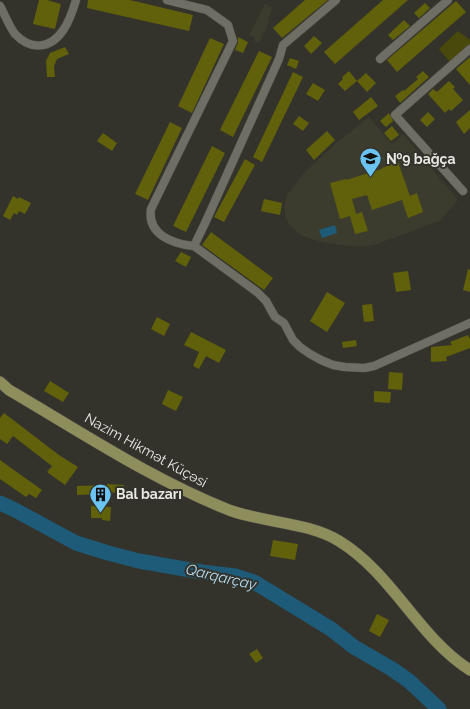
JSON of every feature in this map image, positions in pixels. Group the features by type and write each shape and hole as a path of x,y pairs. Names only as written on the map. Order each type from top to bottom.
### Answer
{"main road":[{"name":"Nazim Hikmət Küçəsi","path":"0,382 10,390 185,492 249,517 311,530 329,536 340,542 379,574 439,644 470,670"}],"street":[{"path":"0,6 14,33 25,43 35,47 50,43 63,30 71,16 76,0"},
{"path":"167,0 207,10 228,25 233,41 151,209 151,224 158,232 176,243 194,246 261,296 266,301 275,317 284,323 293,340 300,347 310,354 333,365 354,368 374,366 470,323"},
{"path":"194,246 276,66 283,45 336,0"},
{"path":"380,59 448,0"},
{"path":"463,191 395,115 470,49"}],"shaded area":[{"path":"265,4 273,8 268,19 270,20 259,43 254,41 255,38 249,35"},
{"path":"458,31 470,40 470,45 450,62 439,49"},
{"name":"№9 bağça","path":"369,117 392,144 403,134 458,200 440,221 374,245 361,247 348,246 322,242 302,236 290,226 285,216 285,203 287,195 303,174 336,143"}],"water":[{"path":"335,225 337,233 322,238 319,230"}],"building":[{"path":"39,0 47,0 61,4 55,29 33,24"},
{"path":"88,0 130,0 193,15 189,31 87,8"},
{"path":"305,0 328,0 282,38 273,28"},
{"path":"383,0 408,0 335,64 324,52"},
{"path":"456,1 466,12 397,72 387,60"},
{"path":"425,3 430,8 419,18 414,13"},
{"path":"404,20 410,26 393,40 388,35"},
{"path":"314,36 322,43 311,54 304,46"},
{"path":"238,37 248,42 243,53 235,50 238,43"},
{"path":"210,38 224,44 192,113 178,106"},
{"path":"65,47 69,54 57,59 54,66 55,77 47,77 46,61 50,53"},
{"path":"259,51 272,57 233,137 220,130"},
{"path":"470,57 470,85 456,69"},
{"path":"290,58 299,61 296,69 287,65"},
{"path":"349,71 357,81 345,91 338,84 343,79 342,77"},
{"path":"423,71 429,77 400,103 395,96 403,90 404,91 418,79 416,77"},
{"path":"293,72 303,77 262,162 253,157"},
{"path":"366,73 376,83 367,92 357,81"},
{"path":"449,81 455,87 453,89 463,100 451,111 449,109 445,113 428,94 433,89 437,92"},
{"path":"313,83 325,90 318,101 306,94"},
{"path":"371,97 378,106 359,120 353,112"},
{"path":"470,110 470,128 464,134 456,122"},
{"path":"428,112 435,119 427,127 420,120"},
{"path":"389,113 393,121 386,127 380,121"},
{"path":"299,116 309,123 303,131 293,124"},
{"path":"170,122 182,128 148,200 135,194"},
{"path":"392,126 399,135 391,141 384,133"},
{"path":"327,131 335,140 314,160 306,150"},
{"path":"103,133 117,143 112,151 97,141"},
{"path":"212,146 225,153 186,232 173,226"},
{"path":"245,159 255,165 224,222 214,217"},
{"path":"398,162 410,196 417,193 423,212 408,218 402,200 372,210 367,195 352,199 356,214 362,212 368,231 355,234 350,216 340,219 330,183 346,180 382,169"},
{"path":"13,196 18,199 19,197 31,203 25,214 19,211 17,215 14,213 10,220 3,216"},
{"path":"264,199 282,203 280,215 261,211"},
{"path":"211,232 273,278 264,290 202,245"},
{"path":"181,252 191,257 186,267 175,261"},
{"path":"468,269 470,270 470,292 463,290"},
{"path":"408,271 411,290 396,292 393,273"},
{"path":"327,292 345,303 327,332 310,321"},
{"path":"372,304 374,321 364,322 362,305"},
{"path":"157,317 170,324 164,336 151,329"},
{"path":"191,332 226,350 219,363 206,356 199,369 193,366 199,352 184,345"},
{"path":"468,335 470,339 470,348 446,357 447,361 431,362 431,347 452,345 450,342"},
{"path":"356,340 357,346 343,348 342,342"},
{"path":"389,372 403,373 402,390 388,389"},
{"path":"50,381 69,393 63,402 44,391"},
{"path":"168,390 183,397 176,411 162,404"},
{"path":"374,391 391,392 390,403 374,402"},
{"path":"4,413 59,455 78,467 65,485 47,472 52,466 13,436 7,444 0,439 0,418"},
{"path":"0,460 42,490 36,498 29,494 26,497 0,479"},
{"path":"107,484 124,485 124,493 103,492 103,494 77,495 77,486"},
{"name":"Bal bazarı","path":"91,506 111,507 110,521 102,520 102,518 91,518"},
{"path":"273,540 298,544 295,560 270,556"},
{"path":"377,614 389,620 380,637 369,631"},
{"path":"257,649 263,658 256,663 249,654"}],"waterway":[{"name":"Qarqarçay","path":"0,503 76,543 108,553 139,561 235,576 254,582 331,629 354,647 392,669 409,681 439,709"}],"place":[{"name":"№9 bağça","path":"370,178"},
{"name":"Bal bazarı","path":"101,514"}]}
